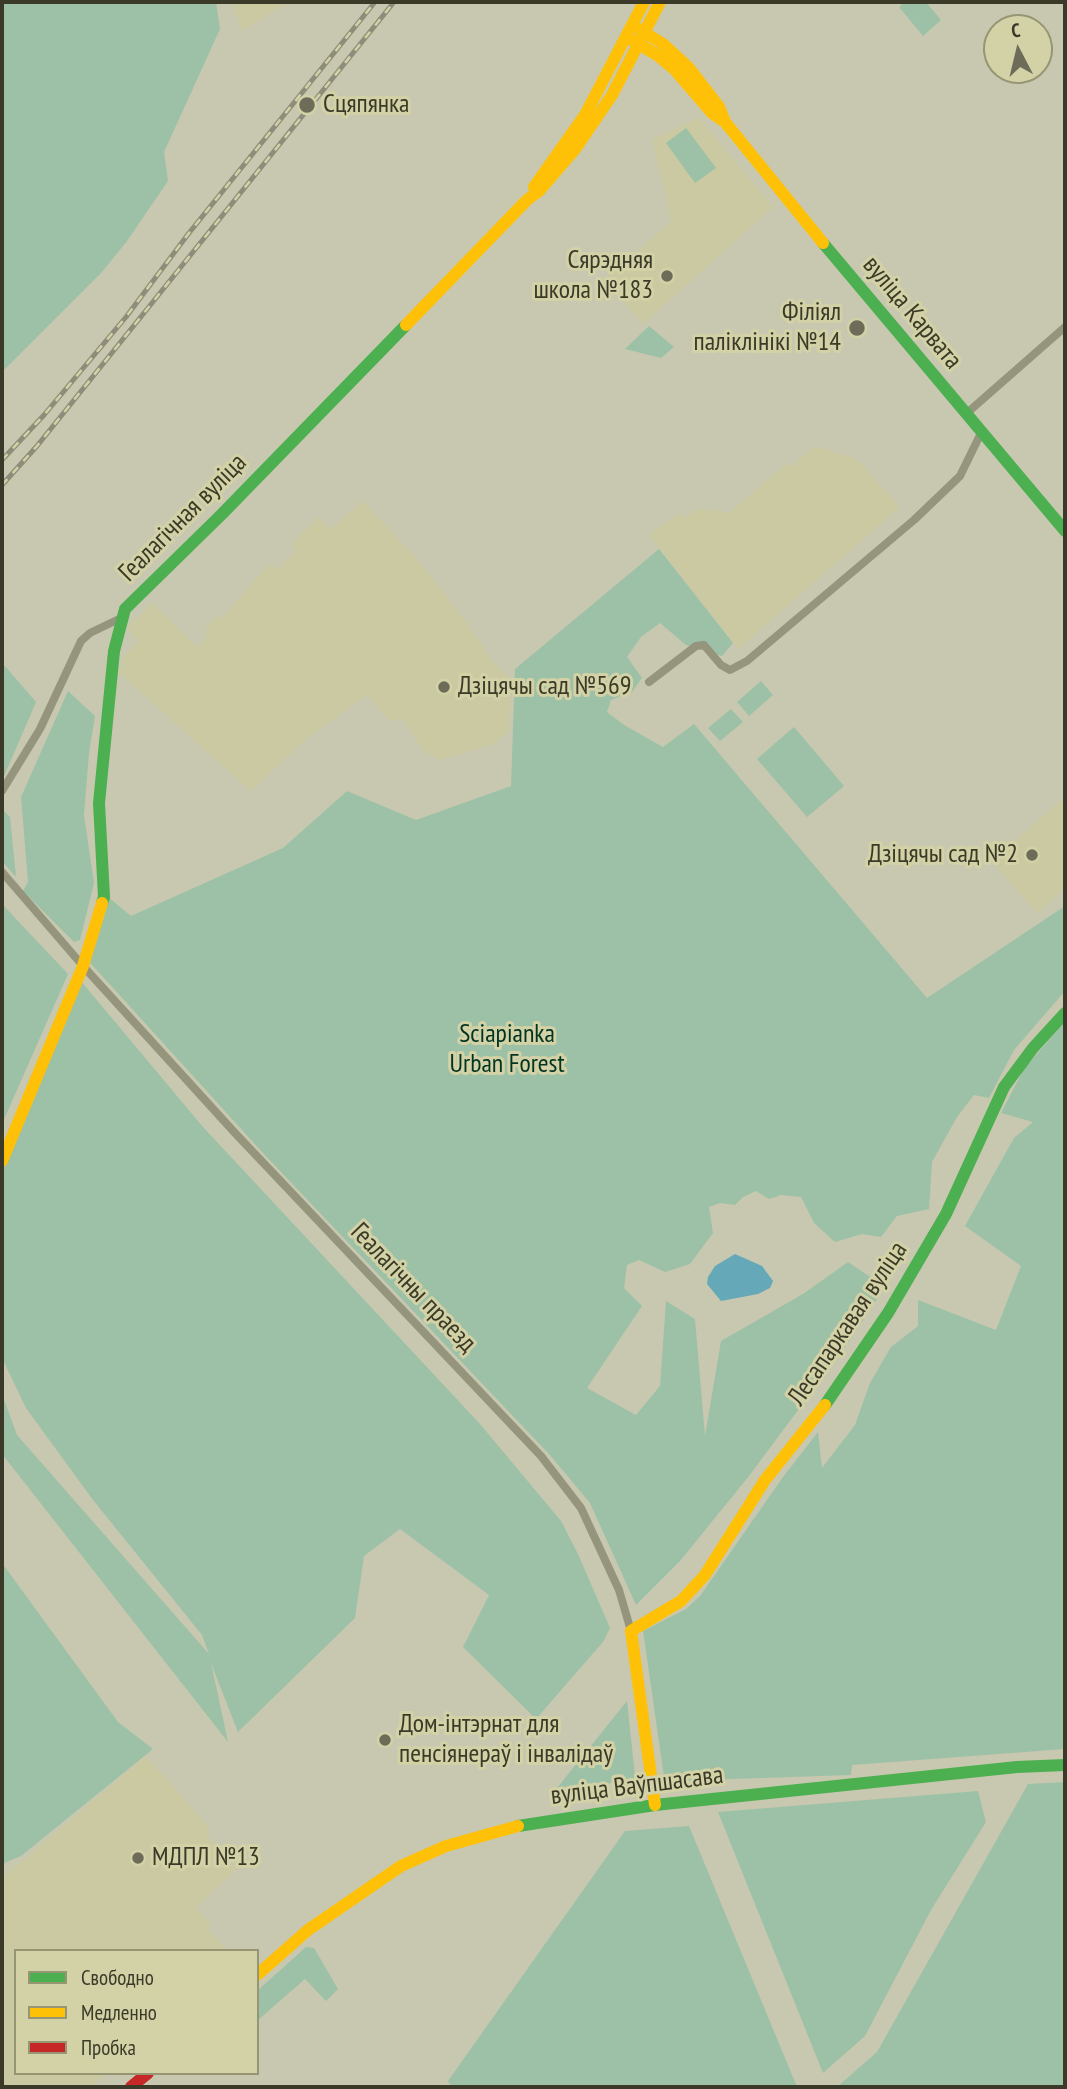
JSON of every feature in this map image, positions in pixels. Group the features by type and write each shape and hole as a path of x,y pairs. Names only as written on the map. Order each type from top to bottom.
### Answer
{"street":[{"name":"Геалагічная вуліца","path":"527,200 535,184 585,115 644,2"},
{"name":"Геалагічная вуліца","path":"2,1161 83,965 104,897 99,803 114,651 121,618 135,598 222,514 527,200 539,191 576,148 612,94 660,2"},
{"name":"вуліца Карвата","path":"630,31 675,70 712,113 725,122 1065,531"},
{"path":"967,414 1065,327"},
{"path":"649,682 696,646 704,645 721,665 730,670 747,661 914,520 960,476 982,431"},
{"path":"2,791 40,729 82,641 90,633 121,618"},
{"name":"Геалагічны праезд","path":"2,872 235,1133 541,1456 581,1508 619,1590 631,1631 655,1805"},
{"name":"Лесапаркавая вуліца","path":"631,1631 681,1601 718,1559 765,1480 839,1386 888,1313 946,1214 1004,1087 1033,1048 1065,1013"},
{"name":"вуліца Ваўпшасава","path":"259,1973 308,1930 401,1866 437,1850 533,1822 655,1805 1017,1767 1065,1765"},
{"path":"131,2087 146,2075"}],"shaded area":[{"path":"231,2 289,2 242,31"},
{"path":"699,118 773,207 643,324 604,281 671,221 652,139"},
{"path":"815,446 857,459 900,507 738,649 649,535 680,513 684,518 697,509 730,512 786,464 792,466"},
{"path":"363,501 417,559 464,619 493,662 511,679 509,731 494,744 440,760 423,751 403,719 390,721 367,695 306,739 251,791 118,672 124,666 122,663 125,655 139,641 127,628 153,603 197,647 206,637 206,629 217,616 221,619 269,564 277,570 297,550 291,544 319,517 331,529"},
{"name":"Дзіцячы сад №2","path":"1065,797 1065,888 1038,913 991,861"},
{"name":"МДПЛ №13","path":"146,1756 207,1825 209,1838 237,1869 195,1908 212,1925 208,1929 225,1949 14,1949 14,2075 105,2075 91,2087 2,2087 2,1878"}],"green space":[{"path":"2,2 216,2 220,29 164,152 168,181 102,272 2,372"},
{"path":"905,2 926,2 941,20 923,36 899,7"},
{"path":"686,128 716,168 695,183 666,143"},
{"path":"649,326 674,347 661,358 625,349"},
{"name":"Sciapianka Urban Forest","path":"659,549 733,643 722,656 686,645 660,623 641,637 627,657 642,678 632,692 611,700 607,712 663,747 694,724 927,998 1065,906 1065,991 1014,1050 989,1098 974,1095 957,1117 932,1162 929,1209 897,1216 881,1237 862,1234 835,1242 814,1223 801,1197 781,1195 769,1199 756,1191 743,1197 735,1205 720,1203 709,1207 713,1233 690,1264 665,1272 639,1260 627,1265 624,1288 642,1306 587,1388 636,1415 660,1386 666,1301 695,1319 705,1436 721,1341 803,1294 848,1262 885,1287 848,1343 749,1476 680,1561 636,1605 590,1503 549,1454 263,1153 84,956 100,890 131,916 283,848 347,791 416,820 511,786 515,669"},
{"path":"5,666 36,702 2,781 2,667"},
{"path":"761,681 773,695 749,716 737,702"},
{"path":"68,691 95,716 84,815 94,883 80,940 74,942 23,891 28,882 21,797"},
{"path":"731,709 743,722 720,741 708,728"},
{"path":"794,727 844,786 807,817 757,759"},
{"path":"3,810 10,817 16,877 2,861"},
{"path":"2,904 68,974 2,1124"},
{"path":"80,980 203,1127 480,1424 561,1521 610,1628 603,1642 536,1719 463,1647 489,1595 400,1529 364,1556 355,1618 238,1732 211,1663 228,1742 2,1454 2,1394 17,1435 209,1654 202,1635 93,1500 26,1408 2,1358 2,1172"},
{"path":"1065,1022 1065,1749 852,1765 851,1775 673,1781 664,1777 643,1631 686,1609 700,1596 783,1477 818,1432 822,1468 855,1425 870,1383 891,1347 918,1326 918,1300 996,1330 1021,1266 965,1226 1014,1138 1033,1122 1001,1113 1024,1069"},
{"path":"2,1563 118,1722 153,1749 21,1856 2,1864"},
{"path":"627,1701 635,1776 632,1781 557,1788"},
{"path":"1065,1782 1065,2087 837,2087 877,2052 1028,1784"},
{"path":"978,1791 986,1822 931,1910 865,2036 823,2073 718,1812"},
{"path":"689,1826 797,2087 452,2087 448,2081 625,1831"},
{"path":"306,1947 314,1948 338,1989 326,2001 305,1979 259,2019 259,1989"}],"water":[{"path":"735,1254 762,1266 773,1281 770,1288 758,1294 721,1301 707,1284 708,1277 715,1266"}],"railway":[{"path":"2,460 44,415 126,317 189,233 375,2"},
{"path":"2,485 37,446 394,2"}],"traffic: fast":[{"path":"823,243 1065,531"},
{"path":"102,903 104,897 99,803 114,651 125,609 222,514 406,325"},
{"path":"825,1405 888,1313 946,1214 1004,1087 1033,1048 1065,1013"},
{"path":"518,1826 655,1805 1017,1767 1065,1765"}],"traffic: slow":[{"path":"534,187 585,115 644,2"},
{"path":"406,325 527,200 539,191 576,148 612,95 660,2"},
{"path":"639,29 663,44 689,68 719,107 725,122"},
{"path":"627,37 657,55 675,70 712,113 725,122 823,243"},
{"path":"2,1161 83,966 102,903"},
{"path":"655,1805 631,1631 681,1601 705,1575 765,1480 825,1405"},
{"path":"259,1973 308,1930 401,1866 446,1846 518,1826"}],"traffic: jam":[{"path":"131,2087 146,2075"}],"place":[{"name":"Сцяпянка","path":"307,105"},
{"name":"Сярэдняя школа №183","path":"667,276"},
{"name":"Філіял паліклінікі №14","path":"857,328"},
{"name":"Дзіцячы сад №569","path":"444,687"},
{"name":"Дзіцячы сад №2","path":"1032,855"},
{"name":"Дом-інтэрнат для пенсіянераў і інвалідаў","path":"385,1740"},
{"name":"МДПЛ №13","path":"138,1858"}]}
